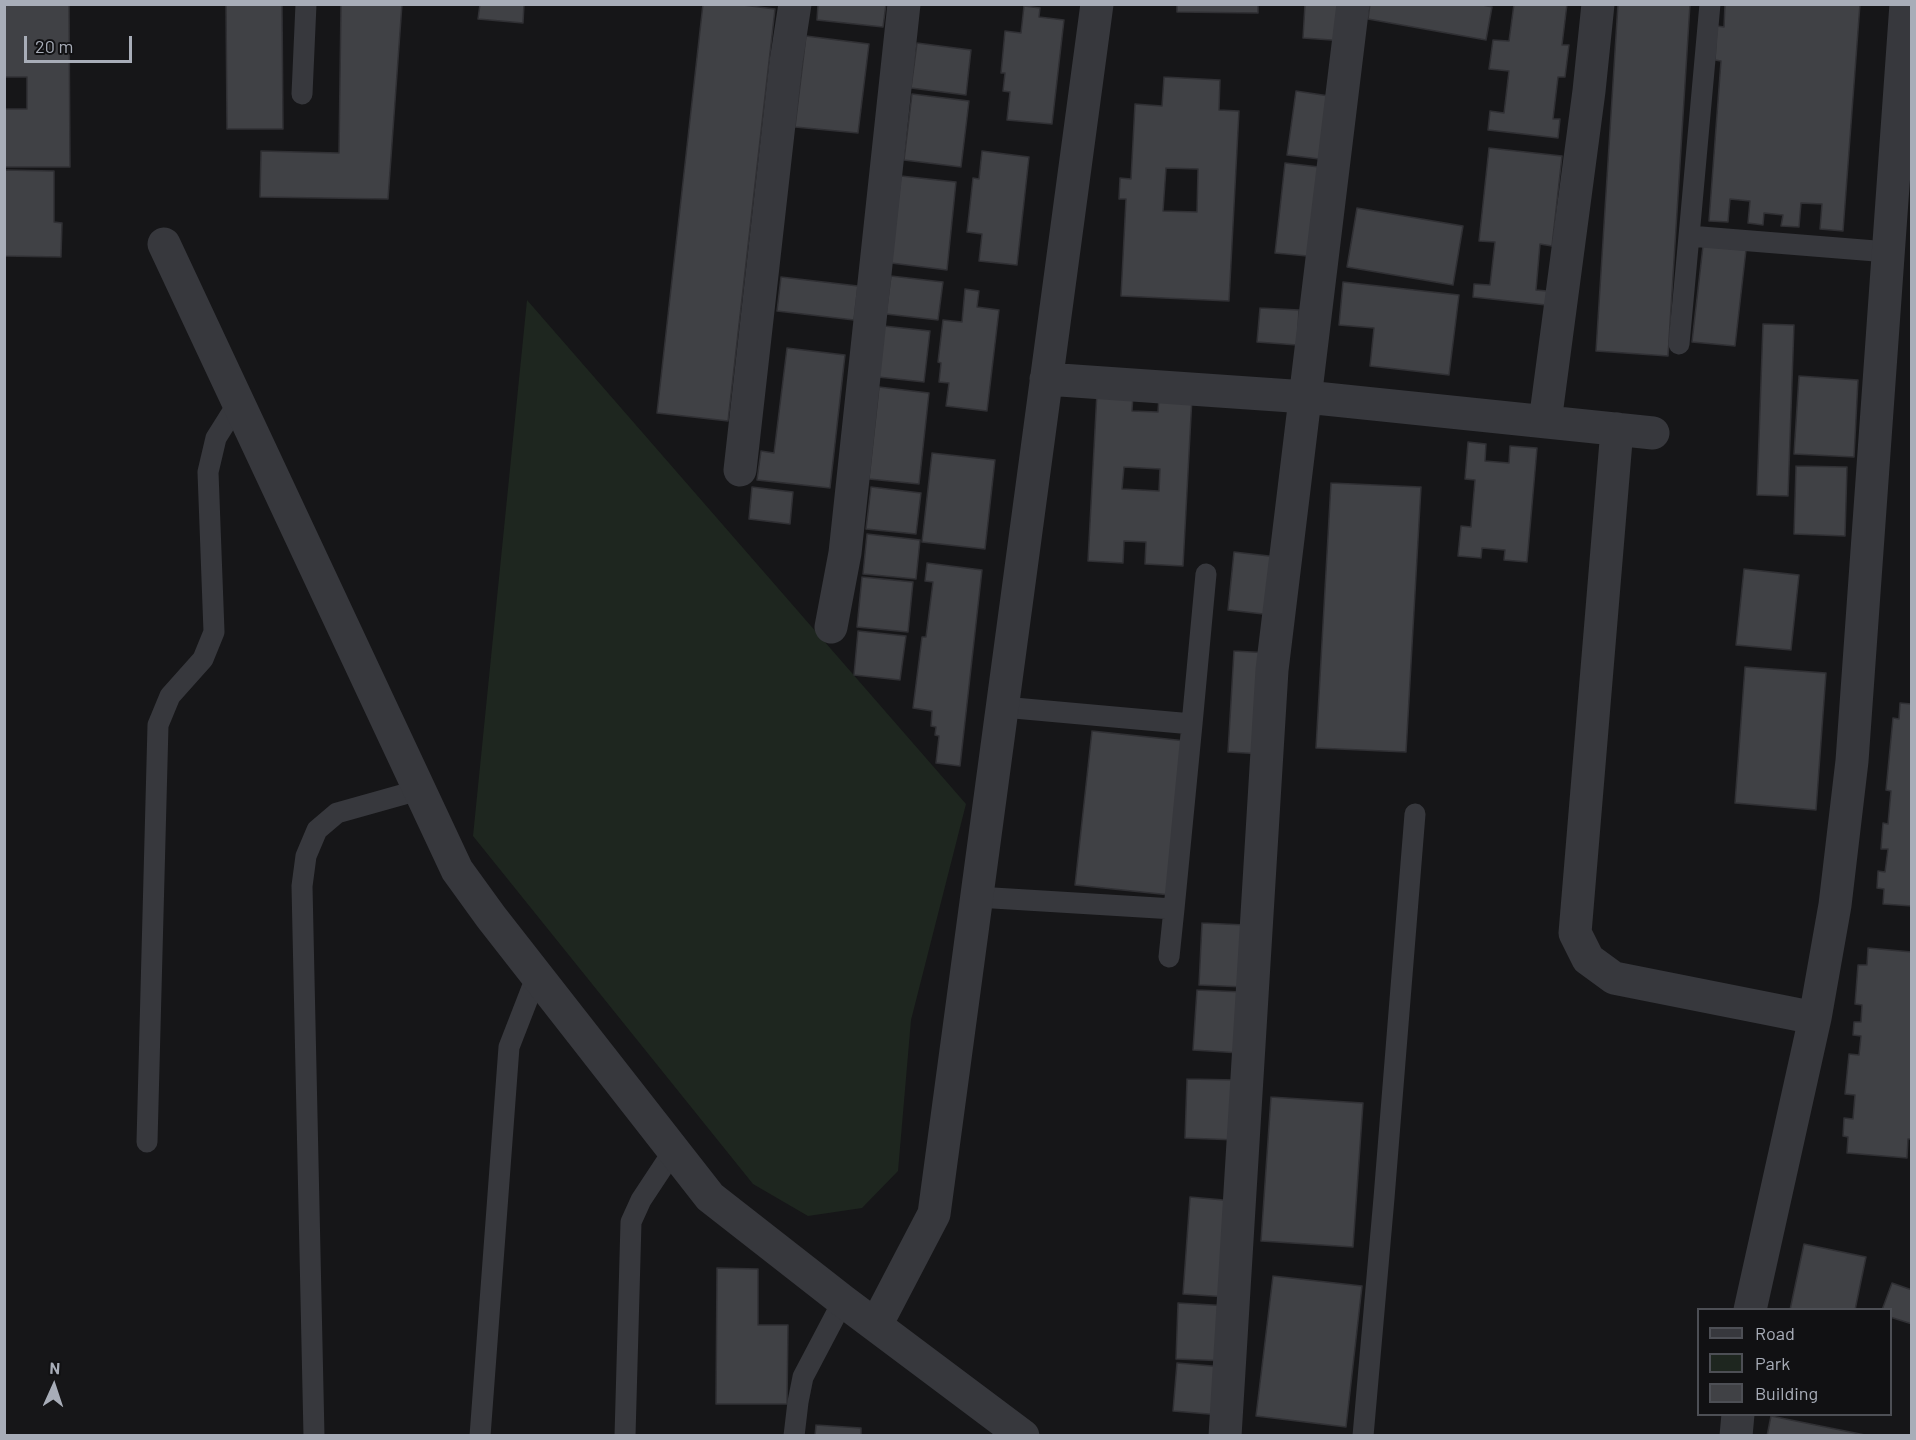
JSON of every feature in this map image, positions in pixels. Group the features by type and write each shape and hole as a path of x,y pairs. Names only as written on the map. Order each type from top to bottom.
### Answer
{"street":[{"path":"740,470 786,62 795,4"},
{"path":"831,627 845,553 904,4"},
{"path":"876,1326 934,1214 1096,4"},
{"path":"1225,1436 1272,670 1353,4"},
{"path":"1545,422 1589,91 1598,4"},
{"path":"1750,1308 1815,1018 1835,905 1852,761 1906,4"},
{"path":"164,244 457,870 710,1197 843,1301 1023,1436"},
{"path":"1046,379 1306,397 1653,433"},
{"path":"1617,429 1575,933 1588,959 1614,978 1815,1018"},
{"path":"1736,1436 1738,1416"}],"lane":[{"path":"302,94 306,4"},
{"path":"1678,344 1710,4"},
{"path":"1689,236 1888,252"},
{"path":"147,1142 158,725 170,696 202,659 214,632 208,472 216,438 238,403"},
{"path":"1169,957 1206,574"},
{"path":"1003,707 1192,724"},
{"path":"314,1436 303,898 306,856 317,831 337,813 419,790"},
{"path":"1363,1436 1415,814"},
{"path":"977,897 1174,909"},
{"path":"480,1436 509,1047 537,975"},
{"path":"625,1436 632,1222 641,1200 674,1150"},
{"path":"794,1436 803,1377 843,1301"}],"green space":[{"path":"527,300 966,804 911,1020 898,1171 862,1208 808,1216 753,1184 473,836"}],"building":[{"path":"4,4 69,4 70,167 4,167 4,109 27,109 27,77 4,77"},
{"path":"226,4 282,4 283,129 227,129"},
{"path":"341,4 402,4 388,199 260,197 261,151 339,153"},
{"path":"480,4 524,4 523,23 478,19"},
{"path":"703,4 735,4 775,9 728,421 657,413"},
{"path":"818,4 886,4 883,27 817,20"},
{"path":"1177,4 1258,4 1258,13 1177,12"},
{"path":"1305,4 1348,4 1345,41 1303,38"},
{"path":"1370,4 1478,4 1492,7 1486,40 1368,19"},
{"path":"1514,4 1567,4 1562,45 1569,45 1565,77 1558,77 1553,119 1560,119 1558,138 1488,130 1490,111 1504,113 1509,71 1489,69 1493,40 1509,41"},
{"path":"1618,4 1690,4 1668,356 1596,351"},
{"path":"1725,4 1860,4 1843,231 1820,229 1822,204 1801,203 1799,227 1781,226 1783,215 1764,213 1763,225 1748,223 1750,201 1730,199 1728,222 1709,221 1721,61 1715,60 1717,26 1724,27"},
{"path":"1024,6 1040,8 1039,17 1064,20 1052,124 1007,120 1010,92 1003,91 1005,73 1001,73 1005,31 1021,33"},
{"path":"806,36 869,44 858,133 795,127"},
{"path":"917,43 971,50 966,95 911,88"},
{"path":"1164,77 1220,80 1219,110 1239,111 1229,301 1121,296 1126,199 1119,199 1120,178 1131,179 1135,104 1162,106","holes":["1166,168 1198,169 1197,212 1163,211"]},
{"path":"1296,91 1336,97 1327,160 1287,155"},
{"path":"912,94 969,101 961,167 904,160"},
{"path":"1489,148 1562,156 1552,246 1540,244 1536,290 1547,291 1546,305 1473,297 1474,284 1490,285 1495,242 1479,241"},
{"path":"982,151 1029,157 1017,265 979,261 982,234 967,232 973,178 979,179"},
{"path":"1285,163 1328,168 1318,257 1275,253"},
{"path":"4,170 54,171 54,222 62,223 61,257 4,256"},
{"path":"901,176 956,182 947,270 891,263"},
{"path":"1357,208 1463,226 1453,285 1347,267"},
{"path":"1703,246 1746,250 1735,346 1692,342"},
{"path":"891,276 943,282 938,320 886,314"},
{"path":"781,277 858,286 854,320 777,311"},
{"path":"1343,282 1459,295 1449,375 1370,366 1374,328 1339,325"},
{"path":"965,289 979,291 977,307 999,310 987,411 946,406 949,383 939,382 941,363 938,362 943,320 962,322"},
{"path":"1260,308 1299,310 1297,345 1257,342"},
{"path":"1763,324 1794,325 1788,496 1757,495"},
{"path":"884,326 930,331 924,382 878,377"},
{"path":"787,348 845,355 830,488 757,480 761,451 774,453"},
{"path":"1799,376 1858,380 1854,457 1794,454"},
{"path":"879,387 929,393 919,484 869,479"},
{"path":"1097,392 1133,394 1132,411 1158,412 1159,396 1192,397 1183,566 1145,564 1146,542 1124,541 1123,563 1088,561","holes":["1124,467 1160,469 1159,491 1122,489"]},
{"path":"1468,442 1486,444 1485,461 1509,463 1510,446 1537,448 1527,562 1504,560 1505,550 1482,548 1481,558 1458,556 1461,526 1471,527 1475,480 1465,479"},
{"path":"932,453 995,460 985,549 922,542"},
{"path":"1796,466 1847,467 1845,536 1794,534"},
{"path":"1331,483 1421,487 1406,752 1316,748"},
{"path":"752,487 793,492 790,524 749,519"},
{"path":"871,487 921,493 916,534 866,529"},
{"path":"867,534 920,540 916,579 863,574"},
{"path":"1234,552 1278,557 1272,615 1228,610"},
{"path":"927,563 982,570 960,766 936,763 939,736 935,735 936,727 931,726 932,711 913,708 922,637 926,637 933,582 925,581"},
{"path":"1744,569 1799,575 1791,650 1736,645"},
{"path":"862,577 913,582 908,632 857,627"},
{"path":"858,631 906,636 900,680 854,675"},
{"path":"1234,651 1270,653 1263,754 1228,752"},
{"path":"1745,667 1826,673 1816,810 1735,803"},
{"path":"1900,703 1912,704 1912,906 1883,904 1884,889 1877,888 1878,871 1885,872 1888,849 1881,849 1883,823 1888,824 1891,791 1886,790 1893,718 1899,719"},
{"path":"1092,731 1186,741 1170,895 1075,885"},
{"path":"1202,923 1246,925 1244,987 1199,985"},
{"path":"1868,948 1912,952 1912,1139 1908,1139 1907,1158 1847,1153 1848,1137 1843,1136 1844,1118 1853,1119 1855,1095 1845,1094 1849,1054 1859,1055 1861,1036 1853,1035 1854,1022 1861,1022 1862,1005 1855,1004 1858,965 1867,965"},
{"path":"1197,990 1243,992 1240,1053 1193,1050"},
{"path":"1187,1079 1238,1080 1236,1140 1185,1138"},
{"path":"1271,1097 1363,1103 1353,1247 1261,1241"},
{"path":"1190,1197 1235,1201 1227,1297 1183,1294"},
{"path":"1804,1244 1866,1257 1855,1308 1790,1308"},
{"path":"717,1268 758,1269 758,1325 788,1325 787,1404 716,1404"},
{"path":"1273,1276 1362,1286 1346,1427 1256,1416"},
{"path":"1892,1283 1912,1290 1912,1324 1892,1318 1892,1308 1883,1308"},
{"path":"1178,1303 1231,1306 1228,1361 1176,1359"},
{"path":"1177,1363 1224,1367 1220,1415 1173,1411"},
{"path":"1771,1416 1870,1436 1767,1436"},
{"path":"816,1425 861,1428 861,1436 815,1436"}]}
